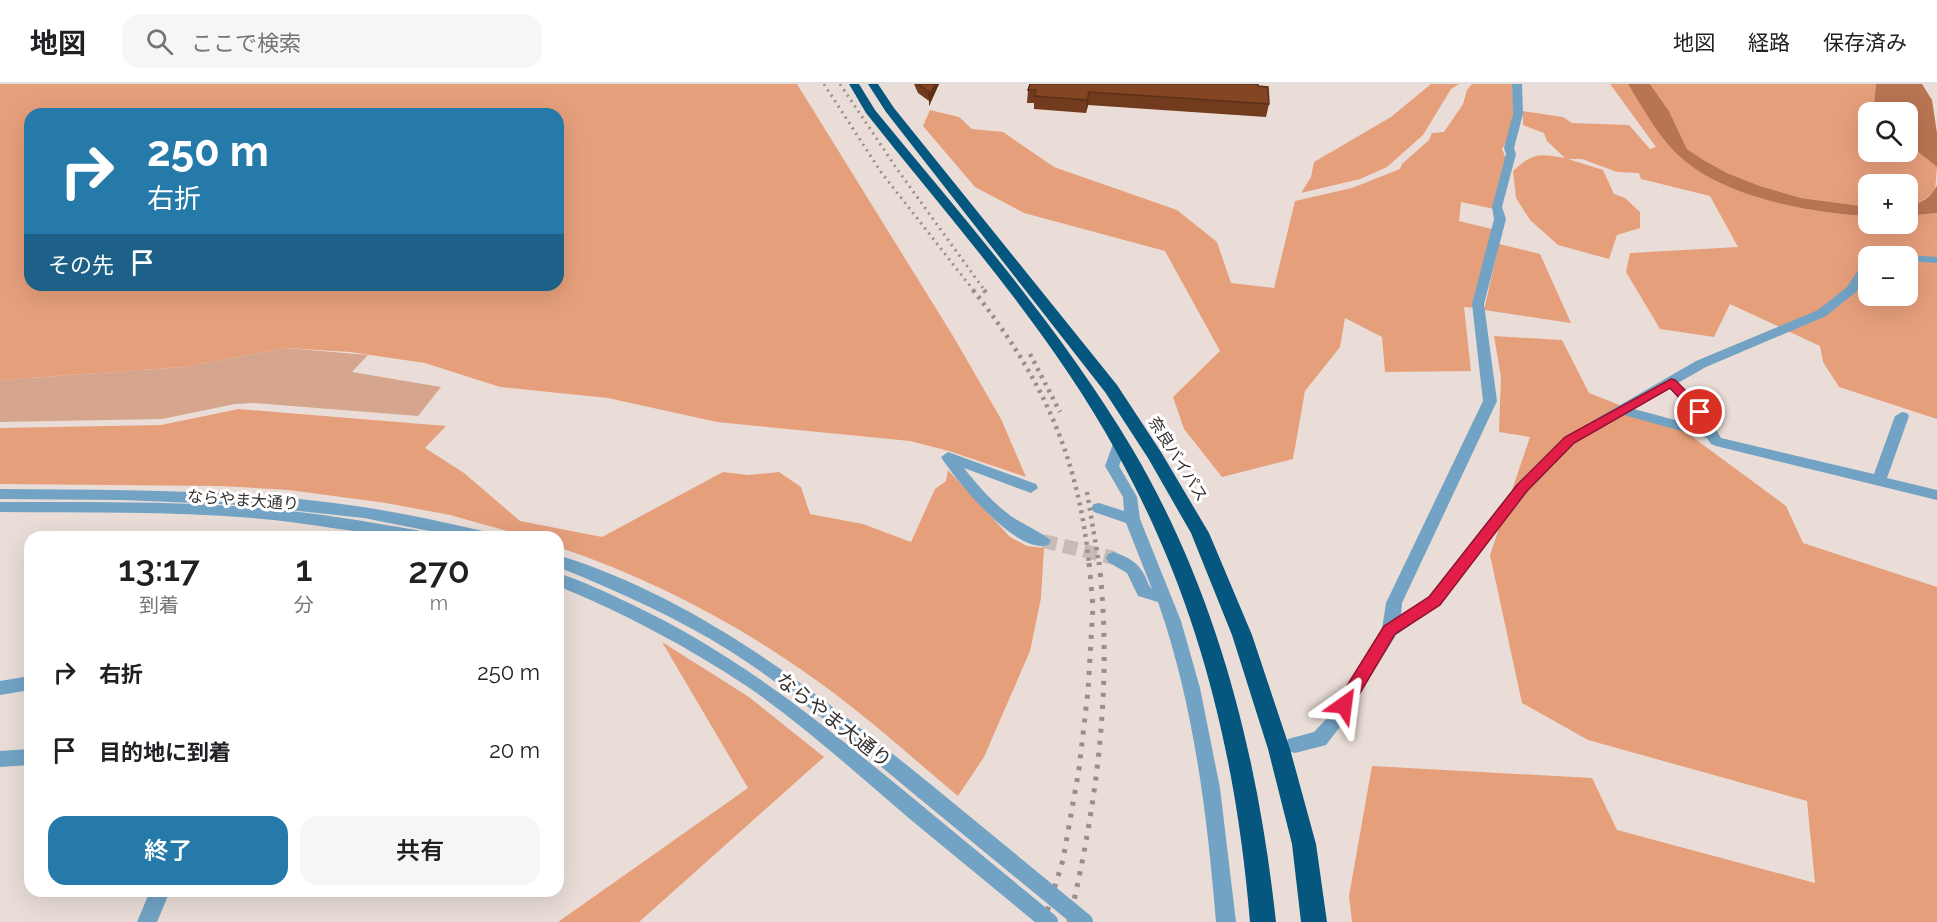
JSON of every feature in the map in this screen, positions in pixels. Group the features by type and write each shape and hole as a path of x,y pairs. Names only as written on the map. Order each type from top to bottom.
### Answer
{"highway":[{"path":"854,84 870,111 1055,345 1120,444 1171,541 1203,617 1239,752 1259,867 1263,922"},
{"name":"奈良バイパス","path":"873,84 890,110 1111,389 1155,456 1200,532 1242,635 1279,749 1304,844 1314,922"}],"street":[{"path":"1295,746 1320,739 1333,723 1390,630 1394,603 1490,401 1478,304 1500,219 1497,207 1511,154 1509,148 1518,114 1516,84"},
{"path":"1918,259 1937,260"},
{"path":"1390,630 1434,601 1522,488 1569,440 1701,364 1822,313 1852,289 1858,279"},
{"path":"1671,383 1700,412 1716,441 1937,495"},
{"path":"1622,410 1713,435"},
{"path":"1879,480 1902,416"},
{"path":"1120,444 1112,466 1130,497 1132,519 1183,655 1204,746 1220,855 1226,922"},
{"path":"1031,488 948,457 959,474 1014,529 1044,542"},
{"name":"ならやま大通り","path":"0,494 151,495 286,502 377,513 456,531"},
{"name":"ならやま大通り","path":"0,507 175,508 248,512 309,518 386,531"},
{"path":"1099,508 1132,519"},
{"path":"1114,558 1129,565 1135,572 1140,590 1146,594 1162,597"},
{"name":"ならやま大通り","path":"564,563 594,574 665,608 736,647 805,695 1084,922"},
{"name":"ならやま大通り","path":"564,582 628,609 720,660 757,685 819,732 1049,922"},
{"path":"0,688 24,684"},
{"path":"0,759 24,757"},
{"path":"147,922 157,897"}],"shaded area":[{"path":"0,84 797,84 953,336 1001,419 1026,477 949,451 910,441 717,422 608,398 500,387 425,363 350,352 285,348 183,367 0,380"},
{"path":"1431,84 1459,84 1451,89 1423,135 1387,167 1360,179 1301,193 1311,177 1314,162 1391,117"},
{"path":"1472,84 1512,84 1513,109 1510,134 1502,149 1507,161 1494,209 1461,202 1459,221 1492,229 1476,308 1464,307 1471,371 1385,372 1382,337 1345,318 1340,347 1305,391 1293,459 1222,477 1184,429 1173,397 1220,351 1165,251 1024,213 975,187 923,126 930,110 959,117 972,129 1003,132 1054,167 1177,210 1217,242 1231,283 1274,288 1295,201 1352,188 1400,169 1402,164 1429,140 1432,133 1444,132 1463,104 1467,90"},
{"path":"1610,84 1628,84 1654,125 1677,154 1704,175 1725,185 1798,208 1858,216 1858,234 1918,234 1918,215 1937,213 1937,419 1839,387 1823,362 1820,346 1730,304 1714,337 1660,329 1626,272 1630,253 1738,247 1710,196 1641,179 1639,173 1617,172 1582,159 1568,159 1603,170 1614,194 1625,198 1640,212 1640,228 1617,235 1609,259 1558,245 1530,220 1516,198 1513,171 1520,165 1531,158 1542,155 1565,158 1547,141 1544,133 1523,125 1523,111 1563,117 1572,123 1629,125 1650,149 1656,147"},
{"path":"1628,84 1650,84 1669,111 1687,149 1702,159 1727,173 1760,186 1801,198 1858,206 1858,216 1798,208 1725,185 1704,175 1686,162 1654,125"},
{"path":"1650,84 1876,84 1874,102 1858,102 1858,162 1918,162 1918,152 1937,167 1935,191 1918,204 1918,174 1858,174 1858,206 1801,198 1760,186 1727,173 1687,149 1669,111"},
{"path":"1876,84 1922,84 1932,100 1937,133 1937,167 1918,152 1918,102 1874,102"},
{"path":"1937,185 1937,213 1918,215 1918,203 1932,193"},
{"path":"1499,244 1540,254 1571,323 1484,310"},
{"path":"1494,336 1562,340 1589,393 1683,430 1786,506 1803,543 1937,587 1937,922 1352,922 1349,896 1372,766 1592,778 1617,830 1815,883 1807,801 1588,740 1522,703 1490,555 1530,437 1499,432 1501,377"},
{"path":"285,348 368,355 352,372 441,387 418,416 253,403 235,404 162,419 0,422 0,380 183,367"},
{"path":"239,409 446,426 425,448 464,473 520,521 602,537 723,472 748,475 779,472 801,487 810,514 863,524 911,542 935,489 946,481 948,470 1010,537 1027,546 1044,548 1041,598 1030,651 984,757 958,796 884,733 807,673 739,630 669,592 564,549 564,531 507,531 450,515 386,503 289,490 221,486 0,484 0,428 161,425"},
{"path":"662,642 749,697 824,757 639,922 558,922 748,788"}],"building":[{"path":"918,84 935,84 929,97 929,92"},
{"path":"1030,84 1258,84 1258,86 1268,87 1269,104 1089,92 1087,100 1034,96 1036,90 1028,90"}],"tunnel":[{"path":"1043,541 1114,558"}],"railway":[{"path":"824,84 881,172 974,291"},
{"path":"840,84 897,169 985,291"},
{"path":"973,290 1018,354 1037,385 1052,418 1076,487 1089,564"},
{"path":"984,290 988,295"},
{"path":"1030,354 1060,412"},
{"path":"1087,492 1099,564"},
{"path":"1044,922 1063,860 1079,769 1088,691 1093,606 1089,562"},
{"path":"1069,922 1087,833 1100,744 1104,653 1099,562"}],"route":[{"path":"1344,705 1390,630 1434,601 1522,488 1569,440 1671,383 1700,412"}]}
